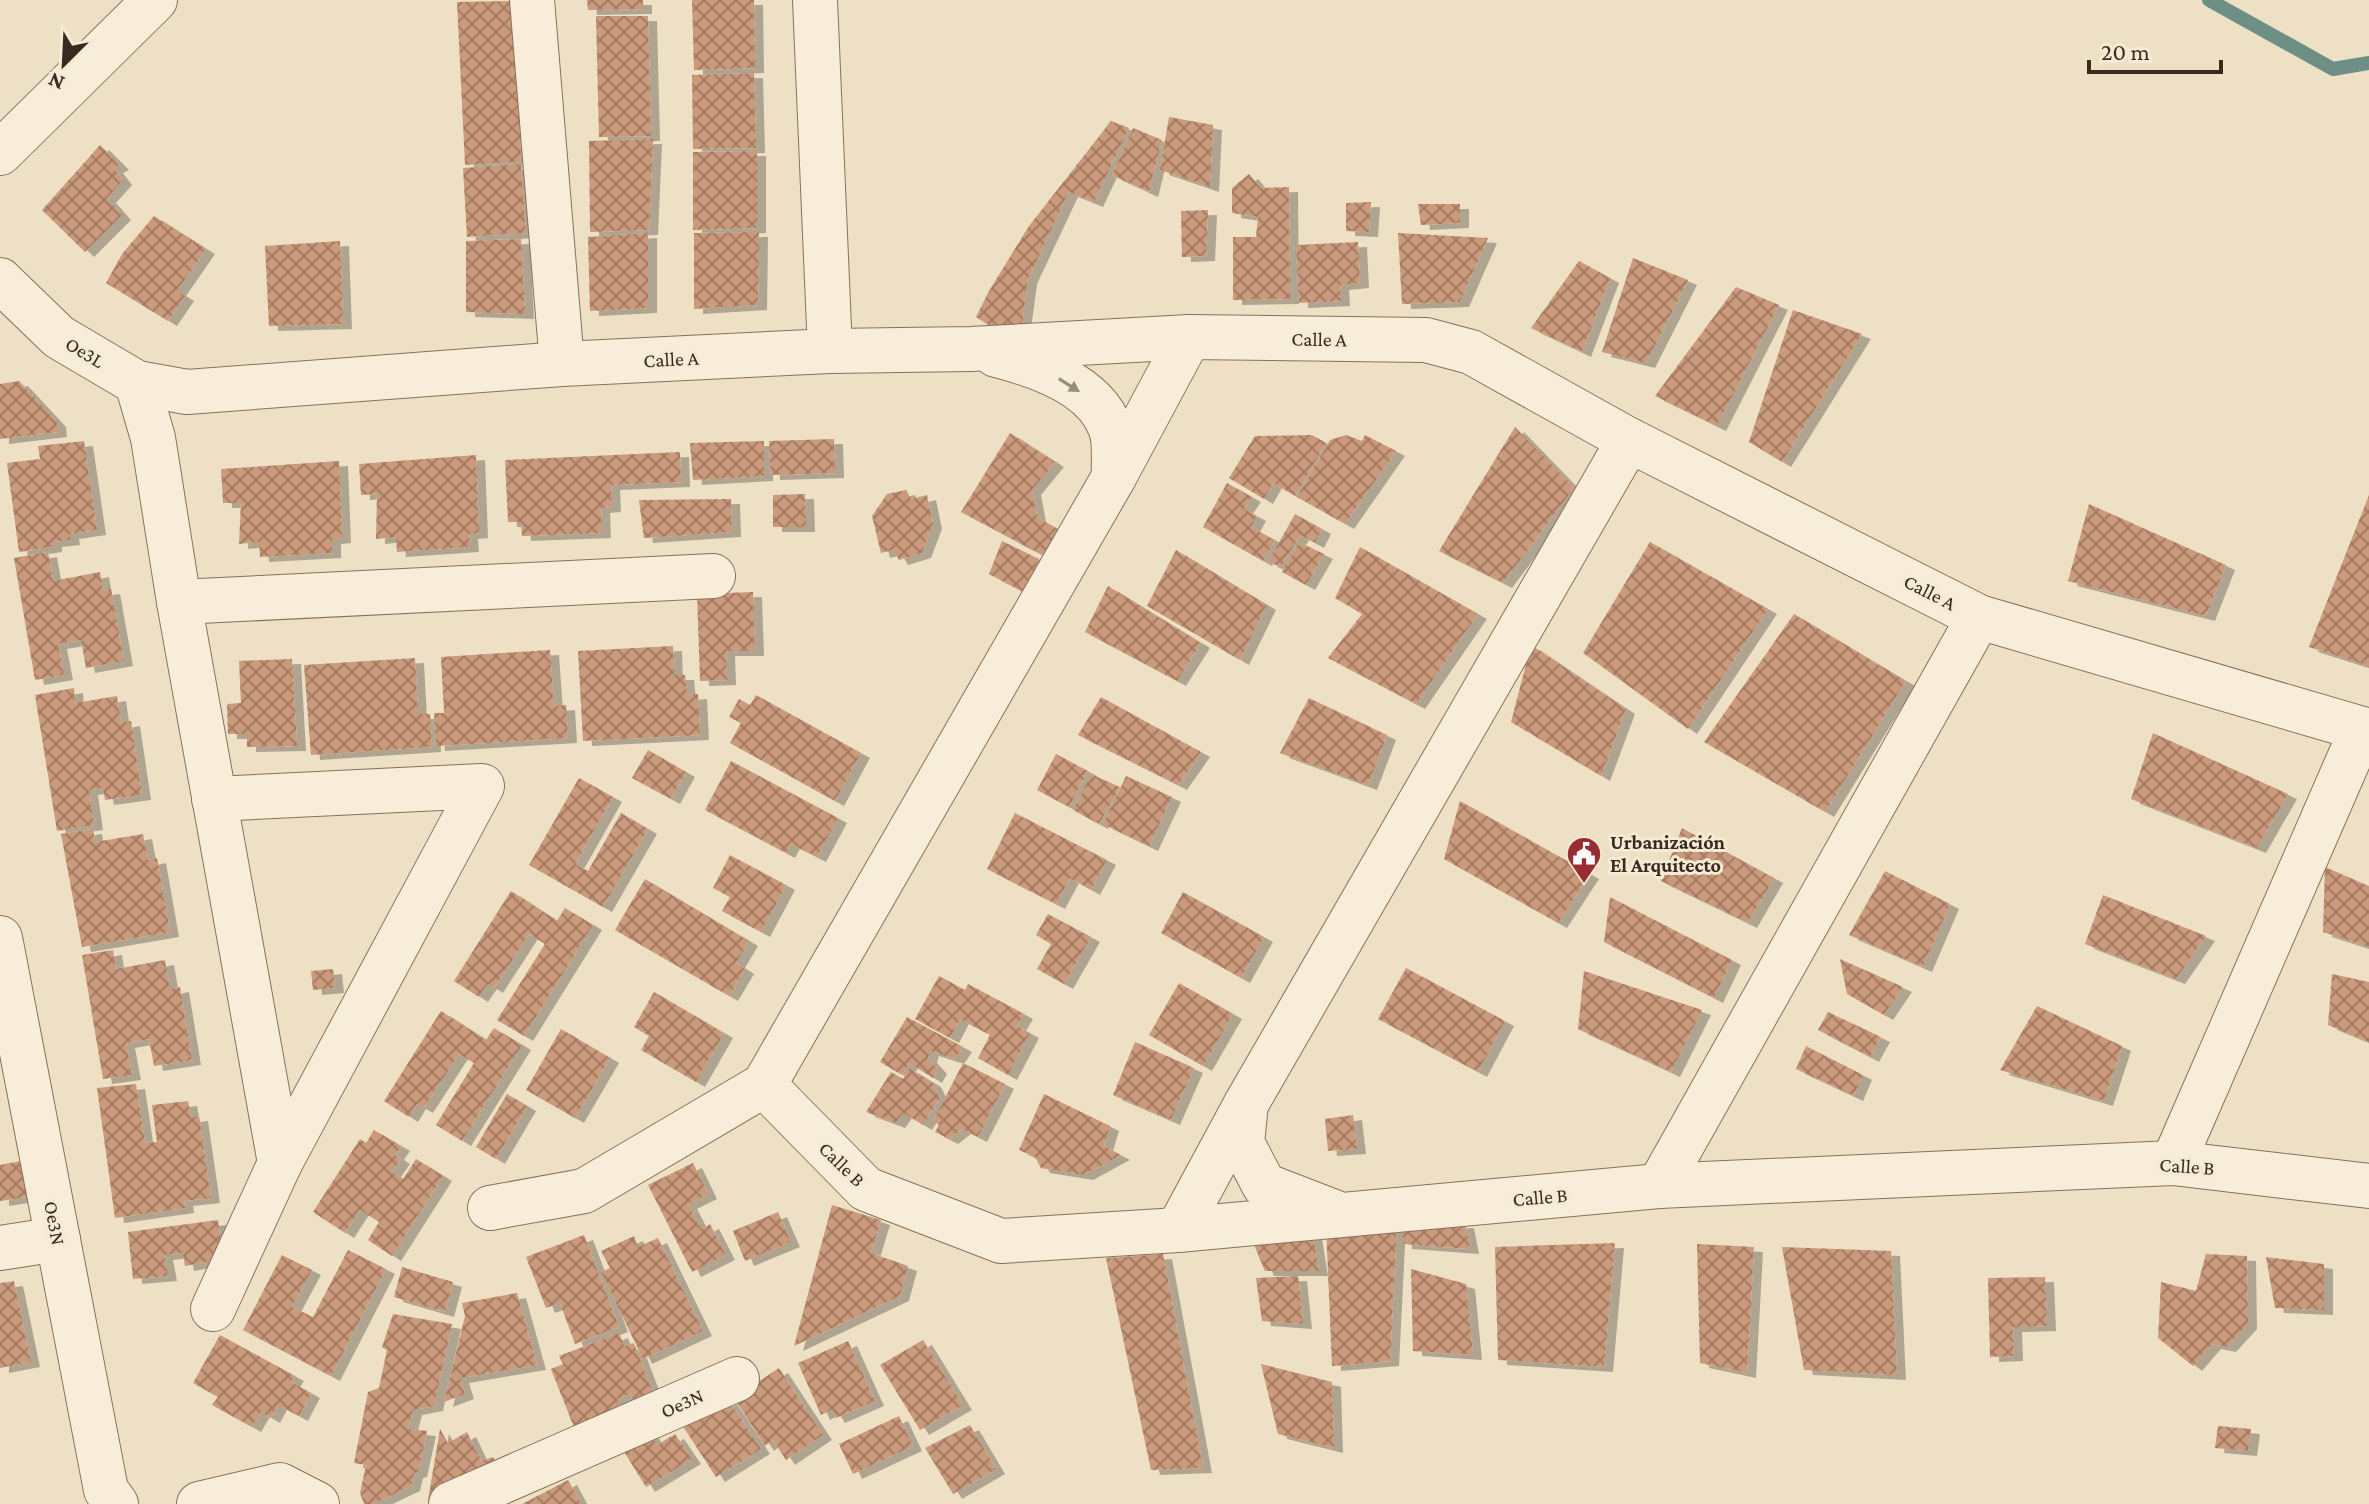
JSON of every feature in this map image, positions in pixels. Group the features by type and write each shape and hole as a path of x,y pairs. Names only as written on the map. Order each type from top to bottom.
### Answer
{"street":[{"path":"0,153 155,0"},
{"path":"532,0 562,364"},
{"path":"815,0 830,351"},
{"name":"Oe3L","path":"0,280 59,337 137,383 187,392"},
{"path":"490,1208 584,1191 764,1085 1114,477 1189,337"},
{"name":"Calle A","path":"187,392 562,364 830,351 971,349 1189,337 1426,340 1471,352 1629,440 1979,617 2366,730"},
{"path":"971,349 1039,366 1093,400 1111,427 1114,477"},
{"path":"137,383 153,438 179,602 280,1163"},
{"path":"1178,1230 1246,1104 1629,440"},
{"path":"179,602 713,576"},
{"path":"1659,1186 1979,617"},
{"path":"2173,1163 2366,730"},
{"path":"213,1309 280,1163 482,786 214,799"},
{"name":"Oe3N","path":"0,942 106,1490 116,1504"},
{"name":"Calle B","path":"764,1085 866,1189 1001,1241 1178,1230 1659,1186 2173,1163 2369,1186"},
{"path":"1246,1104 1242,1143 1264,1185 1343,1215"},
{"path":"0,1248 58,1239"},
{"name":"Oe3N","path":"451,1504 737,1379"},
{"path":"199,1504 280,1485 317,1504"}],"building":[{"path":"587,0 643,0 643,9 588,10"},
{"path":"692,0 754,0 755,68 694,70"},
{"path":"516,1 521,162 465,165 457,2"},
{"path":"596,16 648,16 651,136 599,137"},
{"path":"754,73 756,148 693,149 692,75"},
{"path":"1169,117 1213,125 1210,187 1160,170"},
{"path":"1111,121 1129,128 1094,202 1069,192 1028,279 1022,324 990,326 976,317 989,291 1029,226"},
{"path":"1133,128 1162,140 1149,192 1112,175"},
{"path":"653,139 649,230 590,232 589,141"},
{"path":"100,145 120,165 114,168 123,180 107,198 122,215 85,252 42,210"},
{"path":"757,151 757,228 693,230 693,152"},
{"path":"521,164 526,233 467,237 463,168"},
{"path":"1249,174 1261,188 1289,187 1290,299 1233,300 1233,237 1256,237 1258,217 1232,213 1232,188"},
{"path":"1371,202 1369,232 1346,231 1346,203"},
{"path":"1418,204 1460,204 1460,223 1421,225"},
{"path":"1208,210 1206,256 1182,257 1181,211"},
{"path":"154,216 206,249 177,291 185,296 168,321 106,283 122,254"},
{"path":"759,232 758,305 694,309 694,233"},
{"path":"648,233 648,308 590,311 588,237"},
{"path":"1398,233 1488,238 1460,302 1402,304"},
{"path":"521,239 525,314 466,312 466,241"},
{"path":"340,241 343,324 269,326 265,246"},
{"path":"1358,242 1360,283 1340,285 1341,301 1299,303 1296,245"},
{"path":"1633,258 1688,280 1646,363 1602,352"},
{"path":"1579,261 1610,278 1582,352 1531,328"},
{"path":"1736,287 1779,305 1717,426 1655,396"},
{"path":"1793,310 1862,334 1782,462 1749,442"},
{"path":"19,381 57,422 58,432 0,439 0,384"},
{"path":"1515,427 1574,488 1503,583 1439,551"},
{"path":"1010,433 1055,462 1032,490 1037,517 1061,531 1042,555 961,512"},
{"path":"1312,435 1326,443 1295,496 1273,483 1264,499 1229,478 1255,436"},
{"path":"1346,435 1362,441 1365,435 1396,451 1345,524 1297,497 1330,440"},
{"path":"834,439 835,473 771,475 769,441"},
{"path":"84,441 97,530 70,534 71,540 53,542 53,547 19,552 7,463 40,459 38,446"},
{"path":"764,441 764,476 693,480 690,443"},
{"path":"680,452 681,482 611,485 612,507 601,508 602,533 522,536 521,522 508,522 505,460"},
{"path":"476,455 479,533 469,534 470,547 397,552 396,537 376,539 377,494 361,495 359,464"},
{"path":"339,461 342,538 332,539 332,553 260,557 259,542 239,544 241,503 223,503 221,469"},
{"path":"1227,483 1252,497 1244,509 1257,516 1251,527 1275,540 1263,561 1203,527"},
{"path":"906,490 911,499 927,495 933,524 922,553 899,560 893,550 881,553 872,516 887,494"},
{"path":"805,494 806,527 773,527 773,495"},
{"path":"2369,495 2369,666 2309,647"},
{"path":"731,499 732,532 644,538 639,500"},
{"path":"2089,504 2226,565 2206,616 2068,581"},
{"path":"1295,514 1322,529 1315,543 1300,535 1281,567 1268,562"},
{"path":"1002,541 1039,559 1023,592 989,574"},
{"path":"1299,542 1324,554 1306,585 1282,572"},
{"path":"1650,542 1768,609 1688,729 1583,653"},
{"path":"1360,547 1478,614 1416,704 1328,658 1362,614 1335,598"},
{"path":"1176,550 1267,605 1240,660 1147,606"},
{"path":"48,552 53,581 100,572 103,590 111,589 124,661 86,668 81,640 58,644 64,675 35,680 14,558"},
{"path":"1108,586 1201,643 1177,681 1085,632"},
{"path":"753,592 755,651 726,651 727,680 700,681 697,594"},
{"path":"1794,614 1906,681 1825,812 1704,742"},
{"path":"1531,645 1626,709 1601,776 1511,722"},
{"path":"673,646 674,675 685,675 687,695 698,694 700,735 583,741 578,651"},
{"path":"550,650 554,706 566,705 568,738 436,746 434,713 444,713 441,657"},
{"path":"415,658 418,714 430,714 432,747 311,755 304,665"},
{"path":"292,659 297,746 247,747 247,734 228,734 227,704 241,703 239,661"},
{"path":"74,688 75,703 117,696 121,723 131,721 142,795 105,800 103,788 89,790 94,825 57,831 35,695"},
{"path":"756,695 861,753 835,801 730,743 741,723 729,717 739,699 750,705"},
{"path":"1101,697 1201,752 1178,785 1078,735"},
{"path":"1309,698 1387,735 1368,785 1280,753"},
{"path":"2153,733 2288,794 2257,848 2131,799"},
{"path":"648,750 686,772 671,799 632,778"},
{"path":"1056,754 1088,771 1069,807 1037,790"},
{"path":"731,761 838,818 817,857 791,844 786,853 705,810"},
{"path":"1091,774 1120,787 1099,824 1073,810"},
{"path":"1126,776 1172,797 1149,846 1103,824"},
{"path":"579,778 613,797 575,864 588,871 621,813 648,829 603,907 529,865"},
{"path":"1460,801 1590,874 1558,923 1444,859"},
{"path":"1015,813 1107,860 1091,890 1070,878 1056,904 987,869"},
{"path":"1682,828 1774,878 1748,923 1661,881"},
{"path":"93,829 95,842 143,834 148,860 157,858 170,932 82,947 61,834"},
{"path":"730,855 786,885 761,932 722,911 730,897 713,888"},
{"path":"2325,867 2369,886 2369,947 2323,932"},
{"path":"1885,871 1950,904 1923,967 1849,935"},
{"path":"645,879 749,941 736,963 745,969 729,996 615,930"},
{"path":"511,891 557,921 565,908 593,925 524,1036 497,1020 545,944 529,934 494,988 488,984 479,997 454,981"},
{"path":"1183,892 1264,937 1241,978 1161,933"},
{"path":"2103,895 2206,936 2176,979 2085,944"},
{"path":"1610,897 1732,960 1714,998 1604,942"},
{"path":"1048,914 1091,937 1064,984 1037,969 1051,944 1036,935"},
{"path":"113,950 116,969 165,960 170,989 180,987 192,1060 154,1066 149,1039 126,1043 132,1075 103,1079 82,955"},
{"path":"1840,959 1903,987 1884,1015 1847,994"},
{"path":"1406,968 1505,1021 1478,1072 1378,1019"},
{"path":"333,969 335,988 313,990 311,971"},
{"path":"1584,971 1702,1010 1671,1072 1578,1029"},
{"path":"2332,974 2369,982 2369,1042 2328,1025"},
{"path":"939,976 965,990 968,984 1024,1014 1017,1026 1030,1033 1008,1075 978,1058 990,1035 960,1019 950,1038 915,1019"},
{"path":"1179,983 1233,1014 1203,1066 1149,1035"},
{"path":"654,992 724,1033 696,1082 641,1050 649,1036 634,1027"},
{"path":"2037,1006 2122,1046 2104,1101 2000,1070"},
{"path":"441,1011 486,1040 494,1028 522,1045 462,1141 436,1125 474,1063 459,1054 424,1108 417,1104 409,1117 384,1101"},
{"path":"1828,1012 1881,1037 1870,1057 1818,1030"},
{"path":"907,1017 963,1047 955,1059 930,1051 928,1058 938,1069 933,1078 909,1063 902,1075 880,1062"},
{"path":"561,1029 610,1058 575,1118 526,1090"},
{"path":"1135,1042 1194,1068 1171,1120 1113,1095"},
{"path":"1806,1046 1863,1075 1854,1096 1796,1069"},
{"path":"963,1063 1005,1084 978,1137 962,1129 949,1139 935,1132 939,1125 933,1121"},
{"path":"909,1068 932,1082 940,1098 923,1125 903,1113 896,1123 866,1112 891,1072 903,1079"},
{"path":"136,1084 145,1143 157,1142 152,1105 188,1101 191,1117 199,1116 211,1198 184,1201 185,1208 115,1218 97,1088"},
{"path":"507,1094 527,1106 496,1159 476,1147"},
{"path":"1044,1094 1110,1126 1104,1146 1121,1155 1084,1175 1041,1168 1035,1157 1019,1150"},
{"path":"1353,1115 1357,1149 1328,1151 1325,1119"},
{"path":"374,1130 401,1146 395,1155 401,1159 392,1172 403,1179 416,1159 443,1176 392,1256 368,1240 379,1222 360,1210 345,1233 313,1212 360,1139 366,1143"},
{"path":"26,1160 33,1196 0,1201 0,1165"},
{"path":"693,1163 708,1194 688,1204 701,1229 710,1224 726,1255 692,1272 648,1185"},
{"path":"832,1205 881,1220 871,1253 908,1266 900,1296 794,1346"},
{"path":"778,1212 791,1242 745,1261 733,1231"},
{"path":"218,1220 223,1259 185,1266 183,1253 164,1255 168,1276 133,1279 128,1232"},
{"path":"1397,1220 1390,1361 1332,1366 1326,1226"},
{"path":"1465,1223 1470,1249 1403,1244 1403,1226"},
{"path":"1312,1227 1319,1271 1265,1271 1252,1240"},
{"path":"584,1235 619,1327 575,1344 560,1303 546,1308 526,1257"},
{"path":"634,1236 638,1247 658,1238 703,1331 643,1359 601,1272 610,1268 601,1251"},
{"path":"1615,1243 1604,1367 1498,1360 1495,1247"},
{"path":"1697,1244 1754,1247 1747,1373 1700,1363"},
{"path":"1782,1247 1891,1251 1897,1375 1804,1370"},
{"path":"348,1250 386,1269 331,1376 243,1330 282,1255 312,1270 292,1307 313,1317"},
{"path":"1163,1254 1203,1468 1151,1470 1106,1258"},
{"path":"2206,1254 2247,1256 2248,1324 2227,1347 2212,1344 2193,1366 2158,1338 2161,1282 2196,1291"},
{"path":"2266,1257 2324,1264 2324,1310 2275,1308"},
{"path":"402,1267 453,1282 445,1312 394,1297"},
{"path":"1411,1269 1466,1284 1473,1355 1413,1351"},
{"path":"1298,1276 1303,1324 1262,1321 1256,1278"},
{"path":"2045,1277 2047,1326 2013,1327 2014,1356 1990,1357 1988,1278"},
{"path":"14,1281 31,1362 0,1368 0,1283"},
{"path":"517,1293 537,1365 460,1378 465,1394 444,1402 465,1316 462,1303"},
{"path":"393,1314 452,1324 434,1406 413,1410 408,1429 427,1431 418,1472 414,1473 411,1486 373,1504 364,1504 360,1493 366,1465 354,1463 368,1392 379,1388 387,1350 382,1347"},
{"path":"619,1333 624,1346 634,1343 655,1398 636,1406 630,1394 617,1399 623,1417 579,1440 551,1369 563,1364 559,1356"},
{"path":"220,1335 295,1376 291,1382 311,1393 299,1416 278,1405 271,1418 261,1412 252,1427 212,1405 218,1397 193,1383"},
{"path":"923,1340 963,1405 920,1430 880,1365"},
{"path":"848,1341 875,1401 836,1418 831,1410 821,1415 798,1363"},
{"path":"1261,1364 1332,1382 1334,1448 1278,1434"},
{"path":"779,1368 823,1435 786,1460 773,1440 765,1446 734,1398"},
{"path":"728,1399 761,1449 716,1477 684,1428"},
{"path":"899,1416 913,1446 853,1474 839,1444"},
{"path":"645,1425 657,1445 675,1434 692,1459 646,1487 618,1442"},
{"path":"970,1425 996,1469 953,1494 925,1448"},
{"path":"2218,1426 2251,1429 2248,1451 2215,1448"},
{"path":"440,1429 448,1443 467,1432 481,1461 493,1457 499,1467 428,1500"},
{"path":"568,1480 581,1504 522,1504"}],"waterway":[{"path":"2209,0 2333,69 2369,63"}],"place":[{"name":"Urbanización El Arquitecto","path":"1584,885"}]}
